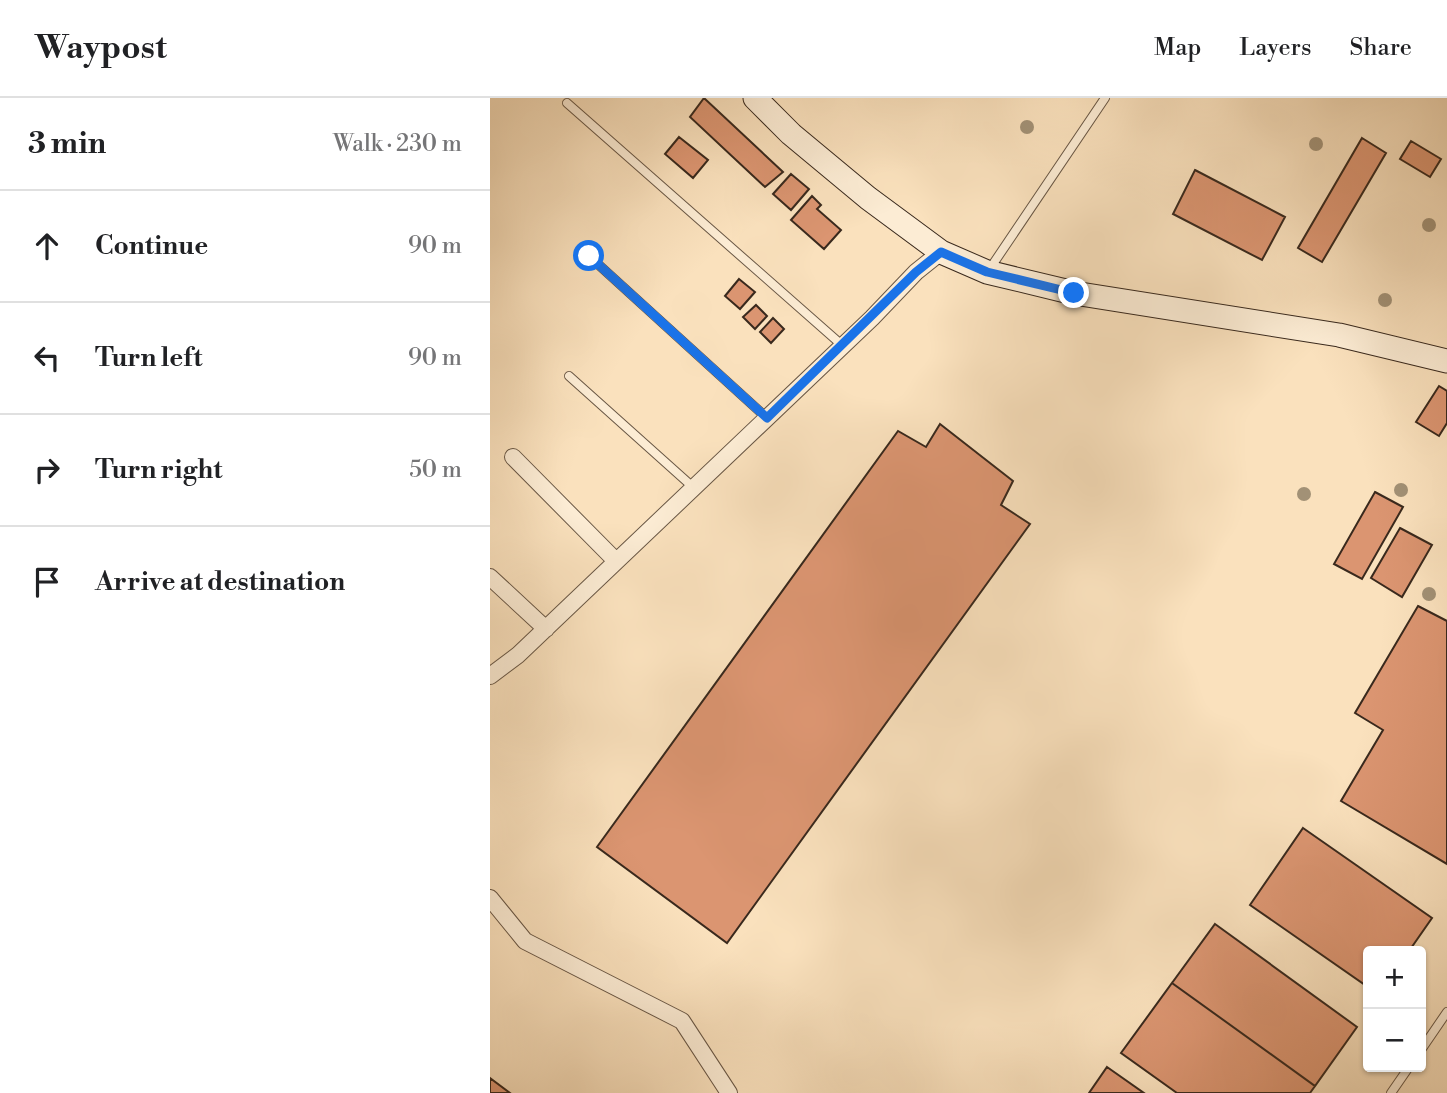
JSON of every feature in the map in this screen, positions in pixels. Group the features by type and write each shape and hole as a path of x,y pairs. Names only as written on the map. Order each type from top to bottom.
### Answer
{"street":[{"path":"755,98 820,158 941,252 987,272 1074,293 1339,335 1447,361"},
{"path":"490,676 546,629 843,346 916,272 941,252"},
{"path":"513,457 616,561"},
{"path":"490,577 546,629"},
{"path":"490,898 525,941 682,1021 729,1093"}],"lane":[{"path":"987,272 1105,98"},
{"path":"567,103 843,346"},
{"path":"589,256 767,418"},
{"path":"569,376 694,488"},
{"path":"1426,1043 1447,1012"},
{"path":"1391,1093 1406,1072"}],"building":[{"path":"704,98 783,172 765,187 690,117"},
{"path":"679,137 708,160 693,178 665,154"},
{"path":"1362,138 1386,153 1322,262 1298,248"},
{"path":"1411,141 1441,159 1430,177 1400,159"},
{"path":"1195,170 1285,217 1262,260 1173,214"},
{"path":"791,174 809,189 791,210 773,194"},
{"path":"812,196 821,205 817,209 841,230 824,249 791,220"},
{"path":"739,279 755,292 740,309 725,296"},
{"path":"756,305 767,316 755,329 743,317"},
{"path":"773,318 784,329 771,343 760,332"},
{"path":"1439,386 1447,391 1447,423 1439,436 1416,422"},
{"path":"940,424 1013,481 1001,505 1030,524 727,943 597,847 898,431 926,447"},
{"path":"1375,492 1403,507 1362,579 1334,564"},
{"path":"1400,528 1432,545 1402,597 1371,578"},
{"path":"1418,606 1447,621 1447,864 1341,801 1383,730 1355,713"},
{"path":"1303,828 1432,918 1412,946 1363,946 1363,984 1250,905"},
{"path":"1215,924 1357,1027 1315,1086 1172,983"},
{"path":"1172,983 1315,1086 1310,1093 1177,1093 1121,1053"},
{"path":"1107,1067 1144,1093 1089,1093"},
{"path":"490,1078 510,1093 490,1093"}],"route":[{"path":"589,256 767,418 916,272 941,252 987,272 1074,293"}]}
